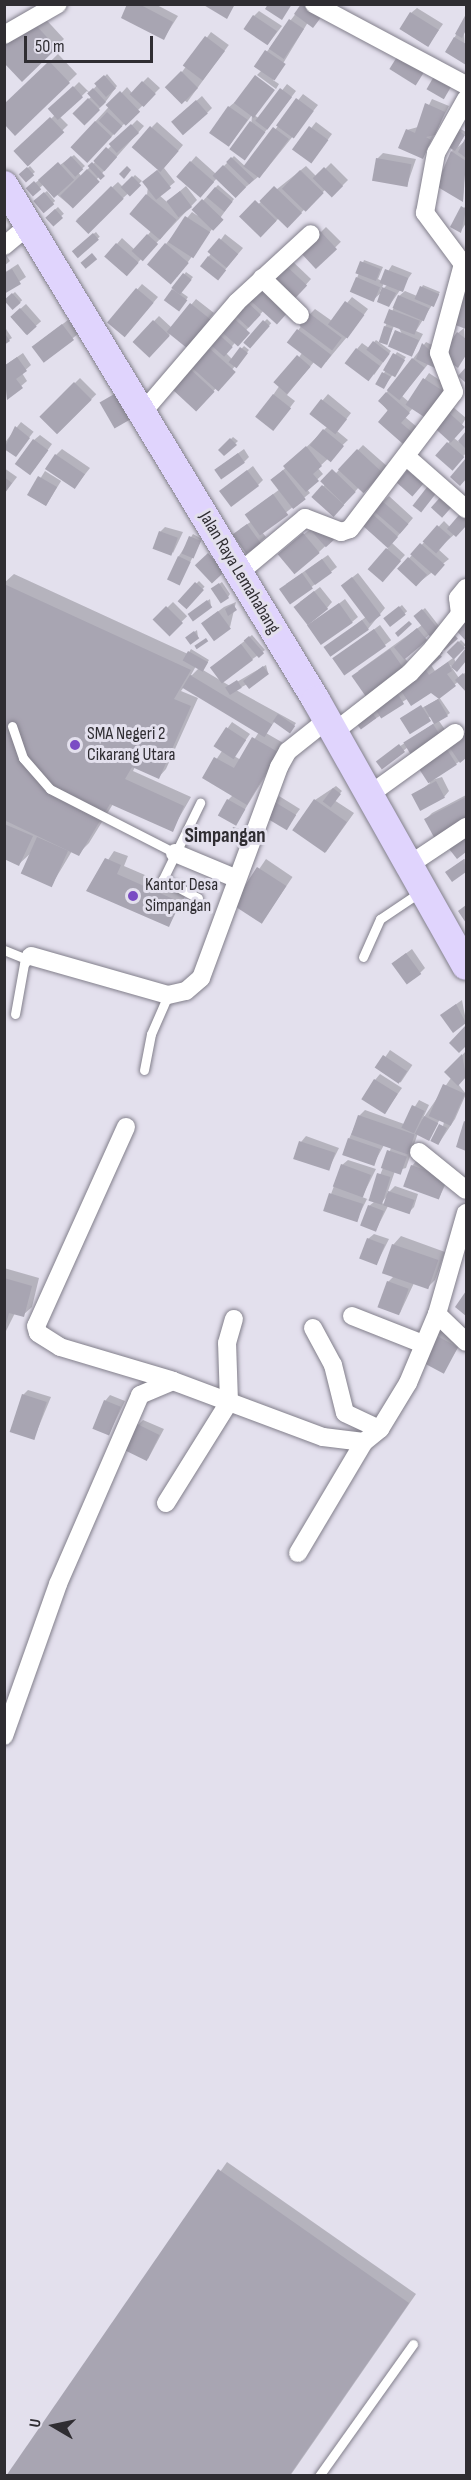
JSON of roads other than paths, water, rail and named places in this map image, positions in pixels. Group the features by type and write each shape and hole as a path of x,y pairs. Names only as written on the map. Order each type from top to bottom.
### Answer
{"main road":[{"name":"Jalan Raya Lemahabang","path":"4,185 330,726 466,966"}],"street":[{"path":"4,35 58,4"},
{"path":"314,4 466,85"},
{"path":"239,573 305,518 341,532 350,529 409,459 454,392 439,353 464,264 425,213 436,153 466,99"},
{"path":"4,246 29,225"},
{"path":"142,413 262,278 311,234"},
{"path":"262,278 300,315"},
{"path":"409,459 466,509"},
{"path":"29,957 168,995 186,991 201,978 235,878 288,751 330,726 418,665 460,614 458,598 466,588"},
{"path":"369,795 455,733"},
{"path":"409,865 466,826"},
{"path":"175,854 235,878"},
{"path":"126,1127 36,1326 38,1333 60,1347 173,1381 323,1437 364,1442"},
{"path":"419,1152 466,1190"},
{"path":"298,1553 364,1442 380,1429 423,1344 437,1314 466,1213"},
{"path":"437,1314 466,1342"},
{"path":"352,1316 423,1344"},
{"path":"166,1503 229,1402 227,1343 234,1319"},
{"path":"313,1328 333,1365 345,1413 380,1429"},
{"path":"4,1736 58,1584 140,1395 173,1381"}],"lane":[{"path":"12,726 23,758 50,789 175,854"},
{"path":"198,898 163,881 200,803"},
{"path":"363,957 380,919 423,891"},
{"path":"4,950 29,957 15,1014"},
{"path":"144,1070 151,1034 168,995"},
{"path":"319,2475 413,2344"}],"place":[{"name":"SMA Negeri 2 Cikarang Utara","path":"75,745"},
{"name":"Kantor Desa Simpangan","path":"133,896"}],"district":[{"name":"Simpangan","path":"225,836"}]}
